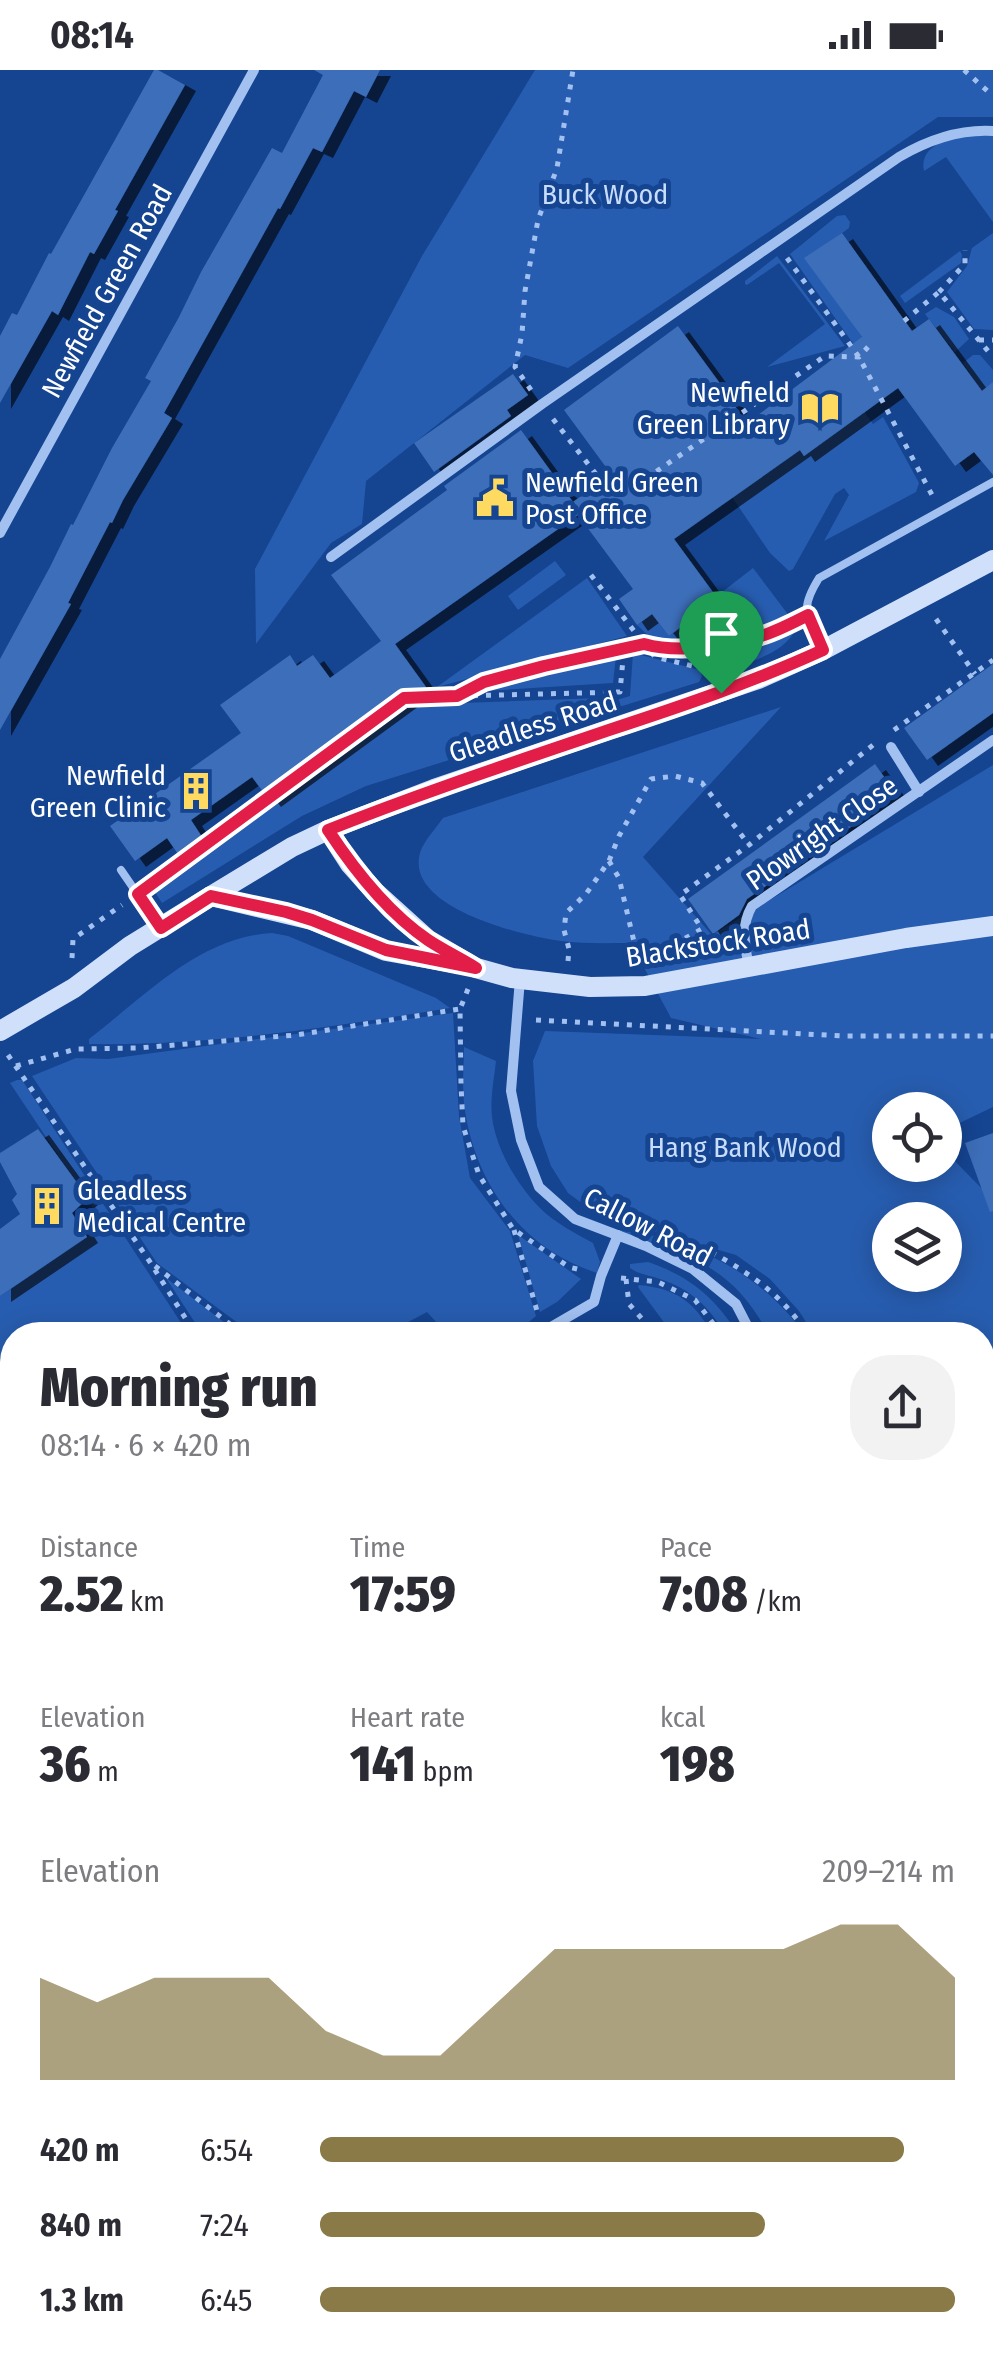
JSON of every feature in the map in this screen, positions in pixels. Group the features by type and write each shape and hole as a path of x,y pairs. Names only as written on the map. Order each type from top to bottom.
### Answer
{"main road":[{"name":"Gleadless Road","path":"0,1030 71,990 130,946 211,896 328,830 434,789 721,693 823,650 993,560"},
{"name":"Blackstock Road","path":"328,830 350,864 390,908 427,939 476,968 520,979 590,988 644,986 993,926"},
{"path":"211,896 312,920 386,950 476,968"}],"street":[{"name":"Newfield Green Road","path":"0,533 254,70"},
{"path":"331,557 542,404 922,143 974,130 993,132"},
{"name":"Plowright Close","path":"749,968 744,927 752,906 993,740"},
{"name":"Plowright Close","path":"891,747 919,792"},
{"name":"Callow Road","path":"520,979 511,1091 521,1140 539,1187 576,1219 646,1246 693,1270 736,1304 745,1322"},
{"path":"559,1322 594,1302 618,1235"}],"lane":[{"path":"823,650 806,609 819,578 993,482"},
{"path":"121,870 161,928"}],"path":[{"path":"573,70 557,168 538,220 515,367 610,492"},
{"path":"964,70 993,96"},
{"path":"775,241 860,356 941,511"},
{"path":"904,321 965,264 964,250"},
{"path":"939,292 993,357"},
{"path":"979,340 993,340"},
{"path":"860,356 868,346"},
{"path":"634,486 825,356 860,356"},
{"path":"591,575 655,657 711,665 742,648 749,639"},
{"path":"920,598 974,674"},
{"path":"457,696 484,682 644,644 679,649 749,639 808,615"},
{"path":"71,990 73,939 404,698 620,692 624,648"},
{"path":"676,980 674,945 702,930 680,895 884,737 993,660"},
{"path":"711,665 721,693"},
{"path":"566,984 566,914 609,861 651,779 675,776 702,783 749,845"},
{"path":"609,861 625,898 644,986"},
{"path":"16,1066 76,1048 138,1048 296,1035 460,1009"},
{"path":"517,1019 844,1036 993,1036"},
{"path":"0,1043 188,1322"},
{"path":"513,1229 539,1322"},
{"path":"150,1262 227,1322"},
{"path":"626,1279 629,1304 645,1322"}],"green space":[{"name":"Buck Wood","path":"535,70 993,70 993,117 938,117 568,368 525,355 366,481 362,524 331,543 256,644 255,569 422,256"},
{"path":"956,136 993,136 993,222 946,157 924,171 928,152"},
{"path":"845,215 849,228 807,259 866,343 857,349 790,254 837,216"},
{"path":"993,233 993,330 974,329 947,292 967,266 972,248"},
{"path":"960,251 961,263 905,303 900,296"},
{"path":"777,256 845,346 767,367 825,324 779,263 745,284"},
{"path":"936,307 954,317 969,339 955,352 925,314"},
{"path":"980,355 993,370 993,387 982,391 963,363"},
{"path":"847,359 873,405 865,413 873,424 883,417 919,483 916,492 824,541 849,495 844,488 835,494 789,571 770,553 732,497 800,450 805,455 864,413 828,362"},
{"path":"555,561 566,575 518,610 508,596"},
{"path":"753,568 788,618 752,631 668,644 653,640 637,625 652,614 669,636"},
{"path":"587,578 627,636 437,687"},
{"path":"796,629 776,650 730,670 726,661"},
{"path":"633,653 700,670 702,676 699,682 366,786 302,816 162,903 153,889 409,705 598,698 610,702 630,696"},
{"path":"616,656 613,683 484,691 536,674"},
{"name":"Hang Bank Wood","path":"781,707 643,857 712,935 993,765 993,1107 962,1122 962,1092 872,1092 872,1182 962,1182 962,1168 993,1200 993,1322 806,1322 770,1279 736,1255 598,1215 568,1193 551,1166 537,1126 533,1061 545,1031 761,1039 671,1018 631,943 578,943 544,938 495,925 446,903 429,888 419,870 421,850 443,818"},
{"path":"272,933 288,936 436,998 450,1008 225,1038 89,1044 89,1039 152,988 197,957 245,937"},
{"path":"453,1013 459,1116 470,1178 510,1231 536,1316 529,1322 436,1322 427,1312 408,1322 236,1322 157,1263 32,1076 76,1058 108,1059"},
{"path":"464,1047 496,1061 492,1117 509,1166 523,1189 546,1213 593,1243 600,1262 597,1273 545,1247 505,1208 490,1185 469,1132 463,1096"},
{"path":"22,1080 180,1322 0,1322 0,1296 87,1237 102,1221 10,1083"},
{"path":"620,1230 674,1241 724,1263 769,1294 794,1322 761,1322 740,1293 717,1272"},
{"path":"518,1235 581,1279 540,1312"},
{"path":"648,1262 677,1274 700,1290 729,1322 717,1322 681,1288 637,1272 630,1264"},
{"path":"166,1278 224,1322 195,1322"},
{"path":"638,1287 675,1294 692,1306 704,1322 664,1322"}],"building":[{"path":"154,70 185,85 94,254 90,252 58,315 52,311 0,403 0,336 12,313 17,315"},
{"path":"314,70 380,70 366,97 354,91 322,152 313,148 278,208 164,413 172,418 110,522 68,603 71,604 0,730 0,659 151,381 145,378 201,272 272,148 282,153 323,75"},
{"path":"842,233 912,331 929,319 982,391 993,382 993,475 974,452 955,466 898,388 804,456 800,450 674,539 718,599 669,636 652,614 637,625 619,599 633,589 578,515 395,644 426,687 270,801 252,777 191,820 204,840 180,857 167,838 135,861 110,826 241,733 220,705 290,655 297,666 313,655 330,678 381,641 331,575 521,430 573,502 611,474 564,410 678,326 746,424 862,337 804,258"},
{"path":"513,374 528,395 507,410 511,416 434,472 414,443"},
{"path":"993,664 993,713 927,760 904,728"},
{"path":"875,764 894,797 747,899 739,915 713,934 688,899"},
{"name":"Gleadless Medical Centre","path":"38,1129 88,1198 72,1213 87,1237 0,1296 0,1229 20,1214 12,1200 17,1194 0,1162 0,1153"},
{"path":"993,1133 993,1211 990,1212 965,1143"}],"place":[{"name":"Newfield Green Library","path":"820,408"},
{"name":"Newfield Green Post Office","path":"495,498"},
{"name":"Newfield Green Clinic","path":"196,791"},
{"name":"Gleadless Medical Centre","path":"47,1206"}],"route":[{"path":"808,615 823,650 721,693 434,789 328,830 350,864 390,908 427,939 476,968 386,950 312,920 211,896 161,928 138,894 404,698 457,696 484,682 644,644 679,649 749,639 808,615"}]}
